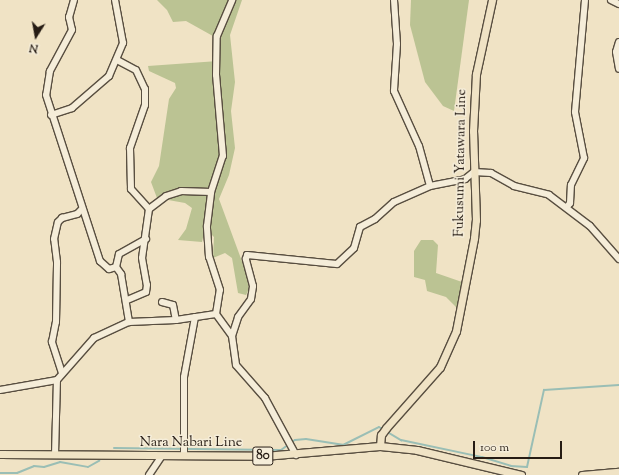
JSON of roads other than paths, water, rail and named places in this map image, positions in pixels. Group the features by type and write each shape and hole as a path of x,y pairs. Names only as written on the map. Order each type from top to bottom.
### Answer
{"main road":[{"name":"Fukusumi Yatawara Line","path":"380,446 385,429 440,367 456,331 474,238 473,131 476,74 492,0"},
{"name":"Nara Nabari Line","path":"0,454 162,456 296,455 380,446 417,450 521,475"},
{"path":"582,475 619,472"}],"street":[{"path":"74,0 69,17 72,30 47,84 51,115 76,181 82,209 100,261 109,269 116,267"},
{"path":"51,115 72,108 82,97 97,88 109,76 116,60 123,36 115,0"},
{"path":"232,0 217,36 216,75 223,156 211,192 207,226 209,257 220,290 216,314 232,336"},
{"path":"394,0 397,44 394,91 419,146 430,186"},
{"path":"567,207 570,202 571,185 584,158 575,112 585,0"},
{"path":"611,0 619,4"},
{"path":"619,42 616,52 619,69"},
{"path":"116,60 136,70 145,89 145,105 130,148 131,188 149,210"},
{"path":"296,455 265,398 236,365 232,336 238,317 251,299 253,286 246,260 247,255 337,264 354,248 360,227 375,219 394,202 430,186 465,179 474,172 491,173 514,186 549,195 567,207 590,226 619,259"},
{"path":"127,300 146,292 142,258 146,239 149,210 166,196 181,191 211,192"},
{"path":"62,373 52,342 56,322 57,262 54,239 58,222 62,218 78,214 82,209"},
{"path":"129,322 127,300 121,274 116,267 119,254 146,239"},
{"path":"162,302 173,305 176,320"},
{"path":"55,455 57,380 94,338 129,322 176,320 216,314"},
{"path":"184,456 184,377 195,317"},
{"path":"0,390 57,380"},
{"path":"149,475 162,456"}],"waterway":[{"path":"114,448 281,450 295,440 306,439 343,445 379,427 401,440 482,457 511,466 527,467 544,390 619,385"},
{"path":"0,473 17,473 34,466 44,467 60,462 88,467 99,461"}]}
